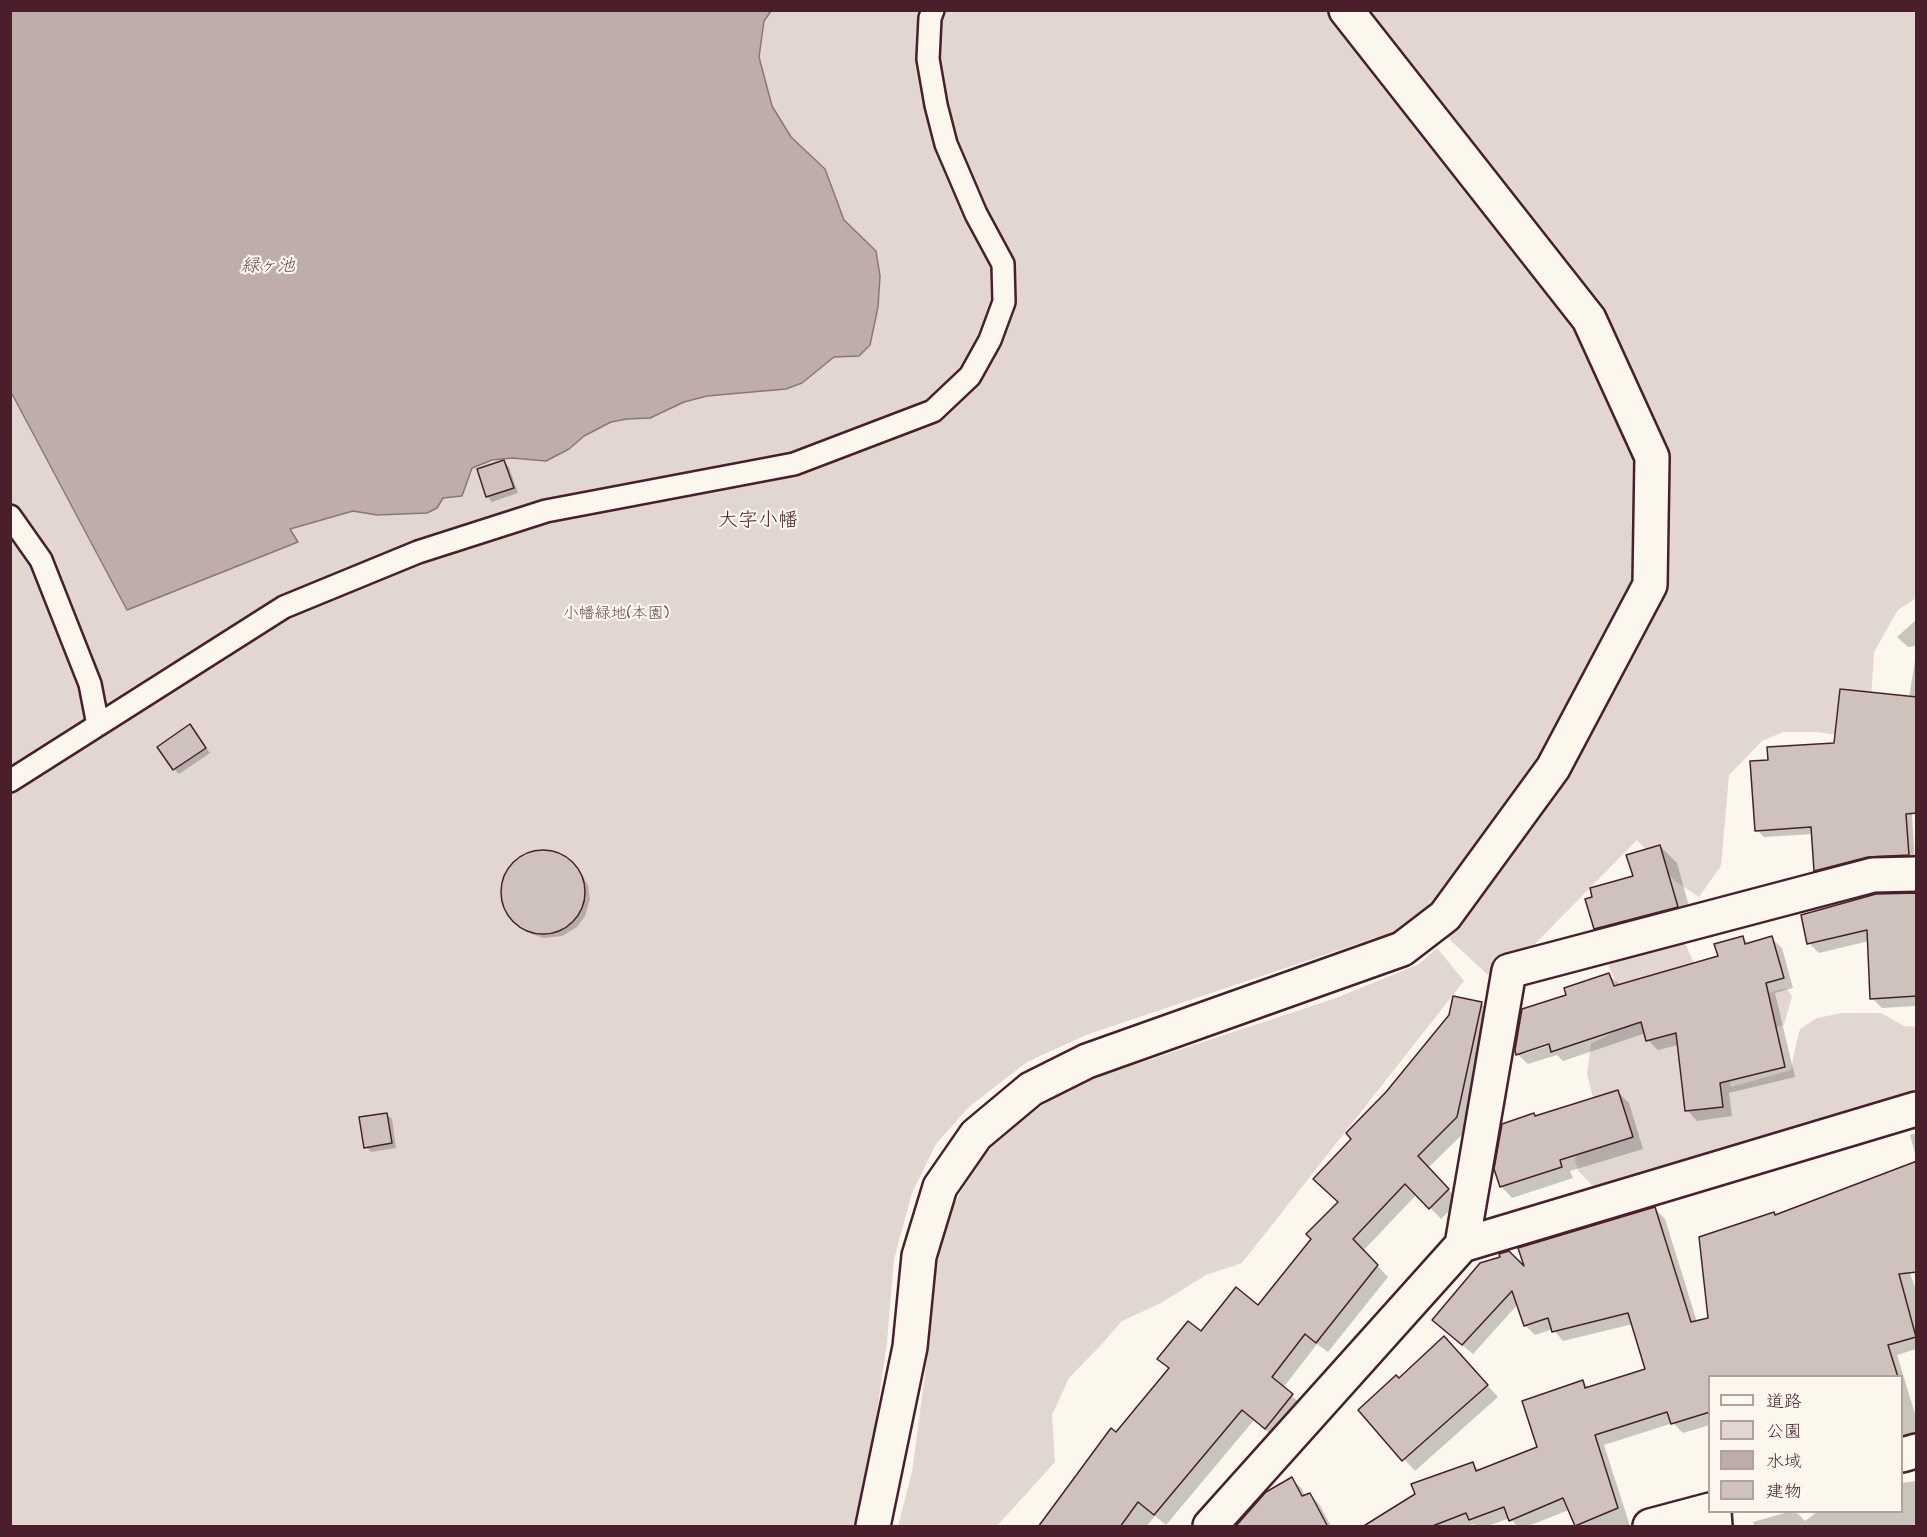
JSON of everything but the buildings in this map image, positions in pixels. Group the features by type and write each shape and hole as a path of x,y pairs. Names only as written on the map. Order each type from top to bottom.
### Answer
{"street":[{"path":"873,1527 910,1347 919,1256 940,1187 976,1135 1031,1089 1087,1061 1402,949 1445,916 1553,768 1650,585 1652,457 1589,319 1346,10"},
{"path":"1462,1245 1509,971 1873,875 1917,874"},
{"path":"1210,1527 1462,1245 1917,1109"},
{"path":"1650,1527 1708,1511"}],"lane":[{"path":"10,781 285,607 418,552 546,511 794,464 933,411 970,376 990,340 1004,302 1003,264 976,214 946,144 936,105 928,59 930,18 933,10"},
{"path":"10,516 41,560 90,684 98,725"}],"green space":[{"name":"小幡緑地(本園)","path":"10,11 1916,11 1916,598 1898,610 1874,652 1871,701 1838,735 1783,732 1762,741 1729,775 1721,866 1699,897 1675,881 1637,840 1525,954 1488,975 1448,938 1375,938 1086,1035 1027,1062 969,1107 936,1144 912,1193 894,1259 887,1342 869,1468 855,1526 11,1526"},
{"path":"1684,941 1706,989 1743,1000 1786,988 1792,996 1784,1025 1723,1042 1731,1087 1791,1070 1800,1029 1817,1018 1842,1013 1881,1013 1904,1026 1916,1027 1916,1097 1599,1192 1578,1171 1575,1160 1578,1136 1595,1105 1587,1074 1591,1044 1625,1026 1625,1003 1607,962"},
{"path":"1437,948 1464,981 1242,1263 1206,1275 1161,1303 1122,1321 1069,1378 1052,1415 1055,1462 997,1526 898,1526 912,1472 929,1344 935,1268 951,1210 977,1162 1010,1128 1053,1098 1097,1077 1336,998 1419,964"}],"water":[{"name":"緑ヶ池","path":"10,11 771,11 764,21 759,57 772,106 791,137 825,169 844,220 876,251 880,276 878,307 870,345 859,356 834,357 802,383 786,389 707,396 684,402 650,418 611,422 584,436 569,449 546,461 512,458 492,460 472,468 462,496 443,498 437,508 427,513 377,515 353,511 290,529 298,542 127,610 11,392"}],"district":[{"name":"大字小幡","path":"758,522"}]}
